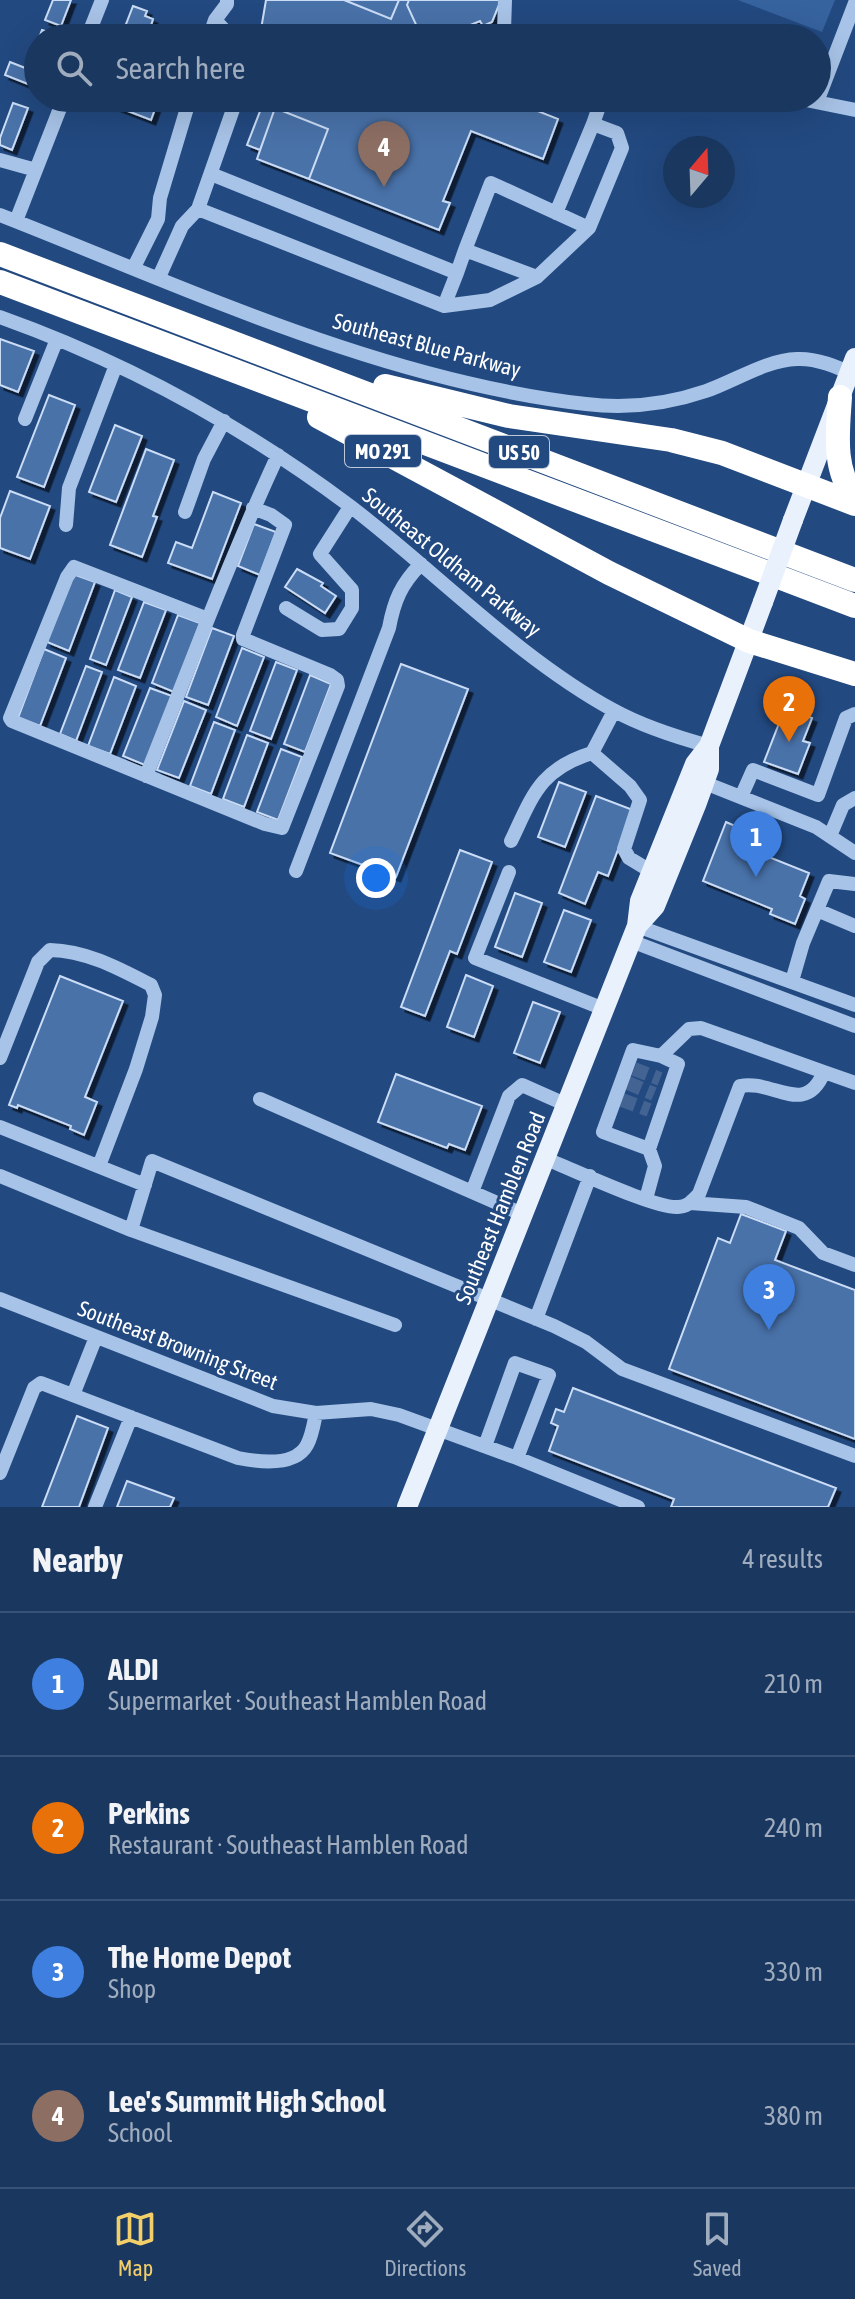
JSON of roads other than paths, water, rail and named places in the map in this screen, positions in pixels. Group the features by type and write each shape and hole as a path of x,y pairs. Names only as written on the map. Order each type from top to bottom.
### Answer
{"highway":[{"name":"US 50","path":"0,254 855,580"},
{"name":"US 50","path":"0,282 855,606"},
{"path":"183,324 198,319 325,368 425,397 509,416 671,440 722,453 855,504"},
{"name":"MO 291","path":"156,341 163,354 318,416 609,573 749,641"},
{"path":"840,397 837,448 847,488 855,497"},
{"path":"749,641 855,674"}],"main road":[{"name":"Southeast Hamblen Road","path":"407,1507 634,934 640,901 695,764 709,746 853,368"},
{"name":"Southeast Hamblen Road","path":"634,934 655,906 705,783 709,769 709,746"}],"street":[{"path":"93,24 102,0"},
{"path":"214,24 227,0"},
{"path":"504,24 505,0"},
{"path":"831,49 855,3"},
{"path":"215,20 219,24"},
{"path":"831,104 854,107"},
{"path":"16,221 59,112"},
{"path":"134,267 158,219 162,188 186,112"},
{"path":"159,277 182,226 198,209 232,112"},
{"path":"556,213 597,112"},
{"path":"198,209 444,306 490,300 537,277 589,228 622,148 617,133 593,124"},
{"path":"0,160 36,170"},
{"path":"211,174 457,273"},
{"path":"444,306 491,183 589,228"},
{"name":"Southeast Blue Parkway","path":"0,215 302,333 389,362 498,389 587,404 632,406 706,391 783,361 796,359 853,368"},
{"path":"158,219 182,226"},
{"path":"465,250 537,277"},
{"name":"Southeast Oldham Parkway","path":"0,317 116,365 224,421 350,507 530,654 583,692 614,711 709,746"},
{"path":"25,419 57,339"},
{"path":"66,525 69,488 116,365"},
{"path":"185,512 204,459 224,421"},
{"path":"146,776 208,619 261,511 278,455"},
{"path":"286,608 322,630 339,629 352,608 352,590 320,554 350,507"},
{"path":"208,619 74,567 67,577 12,721 275,828 282,828 338,686 330,675 243,639 285,525 261,511"},
{"path":"296,871 389,628 394,602 404,580 421,564"},
{"path":"511,841 545,777 570,760 592,753 614,711"},
{"path":"818,795 846,718 855,714"},
{"path":"592,753 630,786 640,800 624,849 629,858 652,872"},
{"path":"741,797 753,770 818,795 849,802 830,836"},
{"path":"705,783 790,815 853,850"},
{"path":"509,872 475,958 604,1009"},
{"path":"792,981 803,943 829,881 855,884"},
{"path":"817,910 855,926"},
{"path":"634,934 792,981 855,1005"},
{"path":"634,934 855,1026"},
{"path":"0,1058 38,962 50,950 72,951 151,985 155,995 152,1017 99,1166"},
{"path":"661,1056 689,1029 701,1028 855,1083"},
{"path":"646,1199 655,1166 649,1149 655,1112 666,1081 678,1064 661,1056 633,1050 628,1075 603,1132 649,1149"},
{"path":"690,1203 699,1194 740,1086 752,1084 792,1096 811,1092 818,1086 824,1072"},
{"path":"472,1192 509,1096 522,1085 567,1105"},
{"path":"260,1099 513,1210 524,1218"},
{"path":"0,1127 145,1185"},
{"path":"546,1159 646,1199 678,1207 690,1203 746,1207 799,1228 823,1253 855,1265"},
{"path":"131,1230 152,1161 536,1319 586,1342 622,1369 855,1456"},
{"path":"0,1176 131,1230 395,1325"},
{"path":"536,1319 590,1176"},
{"name":"Southeast Browning Street","path":"0,1299 273,1406 316,1413 371,1409 399,1415 638,1507"},
{"path":"73,1395 96,1337"},
{"path":"485,1446 515,1363 549,1375 517,1458"},
{"path":"0,1473 34,1388 41,1383 238,1458 273,1461 293,1457 307,1445 316,1413"},
{"path":"95,1507 131,1417"}],"tunnel":[{"path":"634,1069 660,1079"},
{"path":"628,1083 654,1094"},
{"path":"622,1100 649,1110"}],"place":[{"name":"Lee's Summit High School","path":"384,187"},
{"name":"Perkins","path":"789,742"},
{"name":"ALDI","path":"756,877"},
{"name":"The Home Depot","path":"769,1330"}]}
